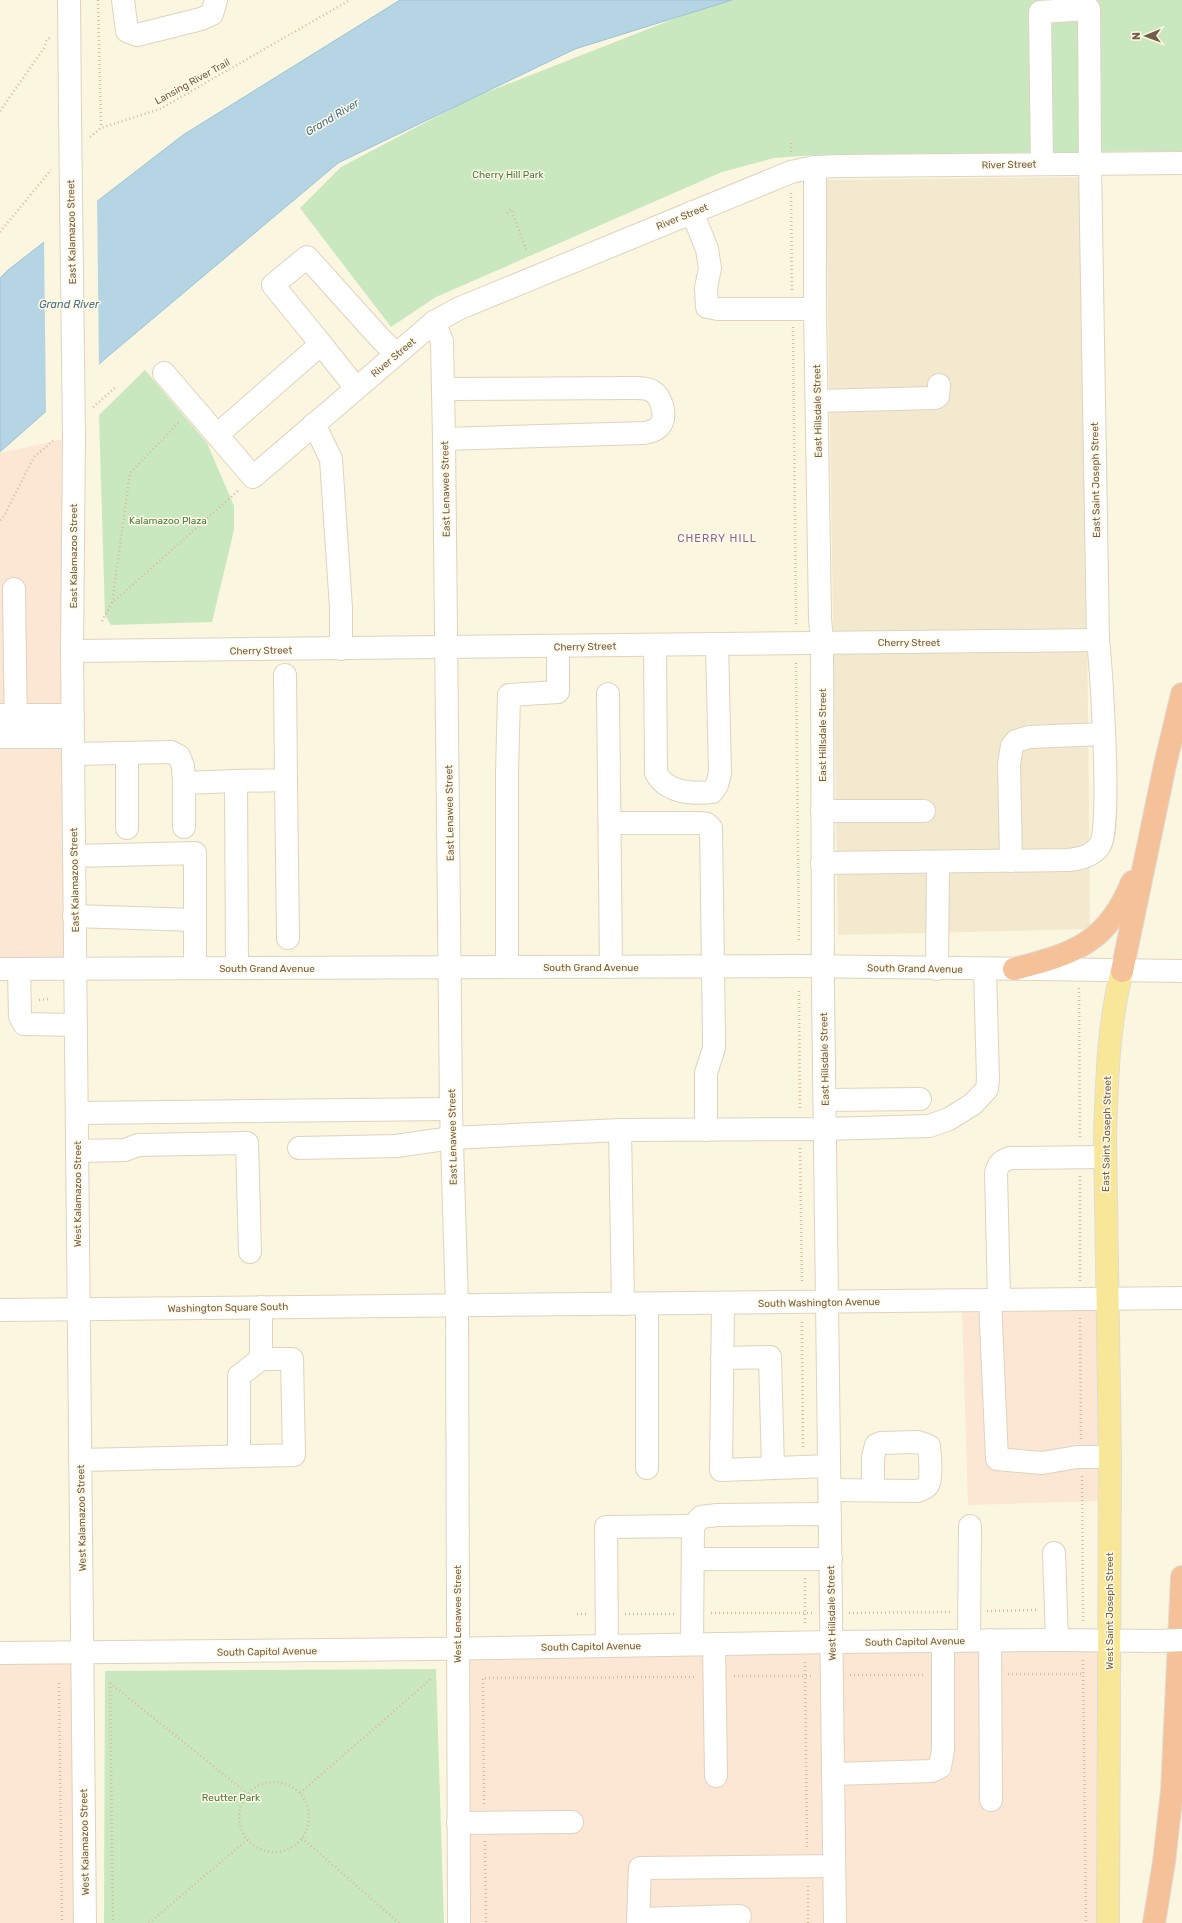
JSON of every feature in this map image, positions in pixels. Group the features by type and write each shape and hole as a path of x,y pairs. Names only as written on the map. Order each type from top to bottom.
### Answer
{"highway":[{"path":"1119,980 1165,765 1182,694"},
{"path":"1014,970 1059,958 1078,949 1098,935 1115,916 1134,878 1165,765"},
{"path":"1154,1923 1164,1862 1172,1790 1182,1577"}],"main road":[{"name":"East Saint Joseph Street","path":"1107,1298 1105,1157 1106,1087 1119,980"},
{"name":"West Saint Joseph Street","path":"1107,1298 1110,1457 1108,1641 1108,1923"}],"street":[{"name":"East Kalamazoo Street","path":"69,0 74,437 72,651 77,1112"},
{"path":"123,0 127,31 136,35 201,19 212,14 216,0"},
{"path":"1040,6 1042,164"},
{"name":"East Saint Joseph Street","path":"822,862 938,862 1083,859 1100,846 1105,832 1106,796 1101,670 1098,640 1089,9 1040,6"},
{"name":"River Street","path":"253,478 434,322 460,308 791,172 815,167 1182,163"},
{"name":"East Hillsdale Street","path":"815,167 815,309 820,618 822,643 822,862 827,1302"},
{"path":"692,212 708,255 710,268 706,288 707,307 718,309 815,309"},
{"path":"356,388 273,286 307,257 396,354"},
{"name":"East Lenawee Street","path":"434,322 442,341 451,967 451,1109 456,1306"},
{"path":"217,435 321,344"},
{"path":"164,373 253,478"},
{"path":"817,401 935,398 938,396 939,385"},
{"path":"443,390 639,388 653,392 661,400 663,414 662,422 657,428 644,433 444,439"},
{"path":"314,424 332,459 341,608 341,649"},
{"path":"14,589 8,737 127,753 171,752 179,756 183,766 184,827"},
{"name":"Cherry Street","path":"72,651 1098,640"},
{"path":"655,645 656,773 661,782 673,789 696,794 712,792 717,784 720,773 717,644"},
{"path":"507,967 507,773 509,695 558,692 558,646"},
{"path":"285,675 288,938"},
{"path":"608,694 611,967"},
{"path":"8,715 73,715"},
{"path":"1011,861 1009,764 1012,746 1016,741 1029,737 1103,734"},
{"path":"127,753 127,828"},
{"path":"184,783 286,780"},
{"path":"236,781 237,968"},
{"path":"822,811 924,811"},
{"path":"610,823 707,824 711,828 714,1048 706,1072 706,1130"},
{"path":"74,856 195,853 195,968"},
{"path":"937,968 938,862"},
{"path":"74,916 195,920"},
{"name":"South Grand Avenue","path":"10,969 451,967 937,968 1085,971 1119,980 1173,971"},
{"path":"10,969 20,1016 24,1024 76,1025"},
{"path":"299,1148 396,1146 452,1138 620,1130 825,1129 929,1126 949,1118 981,1097 987,1089 985,969"},
{"path":"825,1100 920,1099"},
{"path":"77,1112 451,1109"},
{"name":"West Kalamazoo Street","path":"77,1112 85,1923"},
{"path":"620,1130 623,1304"},
{"path":"77,1145 125,1138 132,1140 138,1145 246,1143 250,1252"},
{"path":"1105,1157 1010,1158 1002,1161 997,1167 994,1299 997,1459 1042,1462 1077,1458 1110,1457"},
{"name":"South Washington Avenue","path":"456,1306 1182,1298"},
{"name":"West Hillsdale Street","path":"827,1302 834,1923"},
{"path":"723,1303 721,1470 829,1466"},
{"path":"647,1304 647,1468"},
{"name":"Washington Square South","path":"0,1310 456,1306"},
{"name":"West Lenawee Street","path":"456,1306 459,1923"},
{"path":"260,1359 261,1307"},
{"path":"722,1358 770,1357 773,1468"},
{"path":"80,1460 107,1461 294,1455 292,1359 260,1359 239,1376 239,1456"},
{"path":"830,1490 917,1491 928,1486 930,1480 929,1446 918,1442 881,1443 876,1445 873,1458 873,1490"},
{"path":"692,1644 693,1526 701,1517 717,1515 830,1514"},
{"path":"607,1646 606,1527 693,1526"},
{"path":"970,1526 980,1640 990,1674 991,1800"},
{"path":"1054,1553 1057,1640"},
{"path":"693,1559 831,1559"},
{"name":"South Capitol Avenue","path":"0,1653 980,1640 1182,1640"},
{"path":"833,1774 932,1771 940,1767 943,1750 943,1641"},
{"path":"714,1644 716,1776"},
{"path":"458,1823 572,1822"},
{"path":"740,1916 638,1921 640,1868 834,1866"}],"path":[{"path":"98,0 101,128"},
{"name":"Lansing River Trail","path":"84,141 101,128 160,109 350,0"},
{"path":"0,111 44,48 47,39 69,35"},
{"path":"791,142 799,942"},
{"path":"0,232 55,165"},
{"path":"507,213 511,210 527,252"},
{"path":"112,603 130,473 194,408"},
{"path":"102,621 112,603 253,478"},
{"path":"990,1674 1084,1674"},
{"path":"486,1923 483,1678 943,1675"},
{"path":"300,1793 432,1678"},
{"path":"59,1683 62,1923"},
{"path":"113,1923 110,1683 247,1793"},
{"path":"267,1782 279,1782 290,1785 300,1793 306,1803 309,1815 308,1827 302,1838 285,1850 275,1852 260,1849 247,1840 241,1831 238,1811 247,1793 256,1786 267,1782"},
{"path":"302,1838 399,1923"},
{"path":"149,1923 247,1840"}],"shaded area":[{"path":"1083,177 1090,929 838,935 826,180"},
{"path":"74,437 75,968 0,965 0,453"},
{"path":"1098,1308 1105,1501 968,1505 962,1309"},
{"path":"1108,1641 1110,1923 459,1923 457,1648"},
{"path":"0,1653 82,1653 85,1923 0,1923"}],"green space":[{"name":"Cherry Hill Park","path":"722,0 1182,0 1182,151 817,155 774,158 722,172 436,297 391,327 300,208 341,167 472,98"},
{"name":"Kalamazoo Plaza","path":"145,370 207,443 234,506 234,530 212,622 111,625 105,615 99,415"},
{"name":"Reutter Park","path":"436,1669 444,1923 104,1923 105,1671"}],"water":[{"name":"Grand River","path":"400,0 732,0 575,49 338,163 106,358 0,452 0,278 8,270 183,135"}],"pier":[{"path":"97,198 99,367 46,414 44,239"}],"district":[{"name":"CHERRY HILL","path":"717,538"}]}
